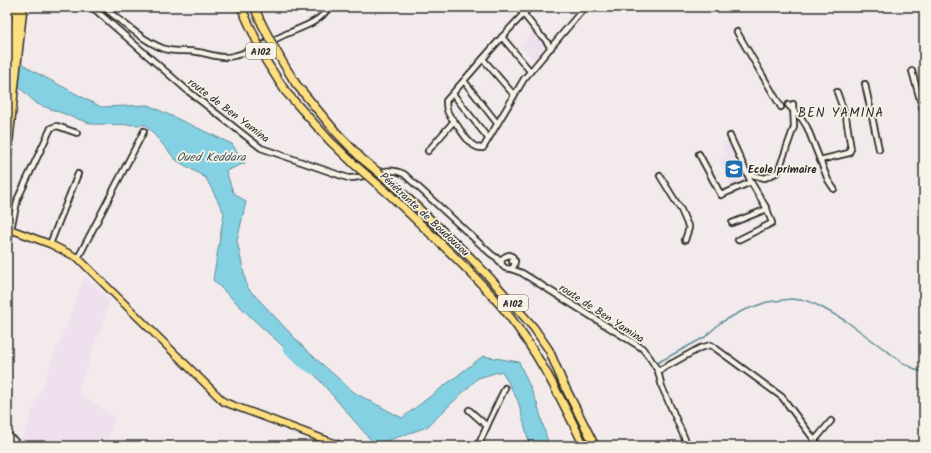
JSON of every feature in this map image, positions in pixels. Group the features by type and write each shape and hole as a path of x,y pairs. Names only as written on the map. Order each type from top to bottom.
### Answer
{"highway":[{"path":"7,158 16,42 17,7"},
{"path":"16,42 23,7"},
{"name":"Pénétrante de Boudouaou","path":"241,7 266,61 286,92 330,141 390,195 464,266 507,313 545,371 584,446"},
{"name":"Pénétrante de Boudouaou","path":"254,7 280,59 296,84 336,132 361,158 395,186 471,258 492,279 534,328 548,350 595,446"},
{"path":"7,103 12,89"}],"main road":[{"path":"9,229 50,244 78,258 224,402 342,446"}],"street":[{"name":"route de Ben Yamina","path":"92,7 188,91 261,148 348,178 359,178 387,170 399,171 497,258 505,268 522,272 642,348 658,371 662,387 688,446"},
{"path":"104,7 160,47 170,50 195,51 223,57 232,56 249,50 312,24 323,16 329,7"},
{"path":"518,7 551,48"},
{"path":"530,7 446,101 446,109 450,117 473,146 478,148 483,148 530,71 585,7"},
{"path":"737,32 781,107"},
{"path":"502,37 530,71"},
{"path":"483,59 514,95"},
{"path":"912,71 924,114"},
{"path":"464,81 497,123"},
{"path":"865,84 880,149"},
{"path":"820,160 849,153 851,149 846,117 837,92"},
{"path":"452,94 488,138"},
{"path":"790,104 794,111 802,118 807,127 828,180 834,189"},
{"path":"748,174 765,178 778,172 794,127 794,111"},
{"path":"428,151 454,121"},
{"path":"7,246 9,229 18,198 51,128 57,126 77,133"},
{"path":"78,258 144,131"},
{"path":"730,136 751,182 767,209 772,223 738,240"},
{"path":"699,154 720,195 751,182"},
{"path":"50,244 78,174"},
{"path":"660,176 681,210 689,228 685,240"},
{"path":"732,223 767,209"},
{"path":"491,254 504,256 501,264"},
{"name":"route de Ben Yamina","path":"504,256 512,256 512,261 515,261 522,272"},
{"path":"510,269 515,263"},
{"path":"658,371 700,348 711,345 782,396 819,446"},
{"path":"478,446 505,388"},
{"path":"469,410 487,426"},
{"path":"815,440 831,421"},
{"path":"7,434 18,444 18,446"}],"shaded area":[{"path":"536,29 549,42 534,59 520,46"},
{"name":"Ecole primaire","path":"731,139 748,179 731,186 719,159 726,155 721,144"},
{"path":"85,277 110,300 78,393 115,416 106,446 22,446 21,440"}],"water":[{"name":"Oued Keddara","path":"7,53 33,71 101,107 148,105 232,144 245,163 226,171 233,192 246,202 237,241 247,287 306,350 355,393 402,418 483,356 519,362 537,403 549,446 530,446 518,401 502,371 478,378 427,427 375,445 315,375 257,323 213,280 224,213 206,178 176,160 146,125 92,124 37,104 7,76"}],"waterway":[{"path":"657,363 705,337 720,323 742,311 767,302 791,299 808,301 821,307 846,321 903,363 919,371 924,371"},
{"name":"Oued Keddara","path":"287,349 301,363 312,370"}],"place":[{"name":"Ecole primaire","path":"734,169"}],"district":[{"name":"BEN YAMINA","path":"841,112"}]}
